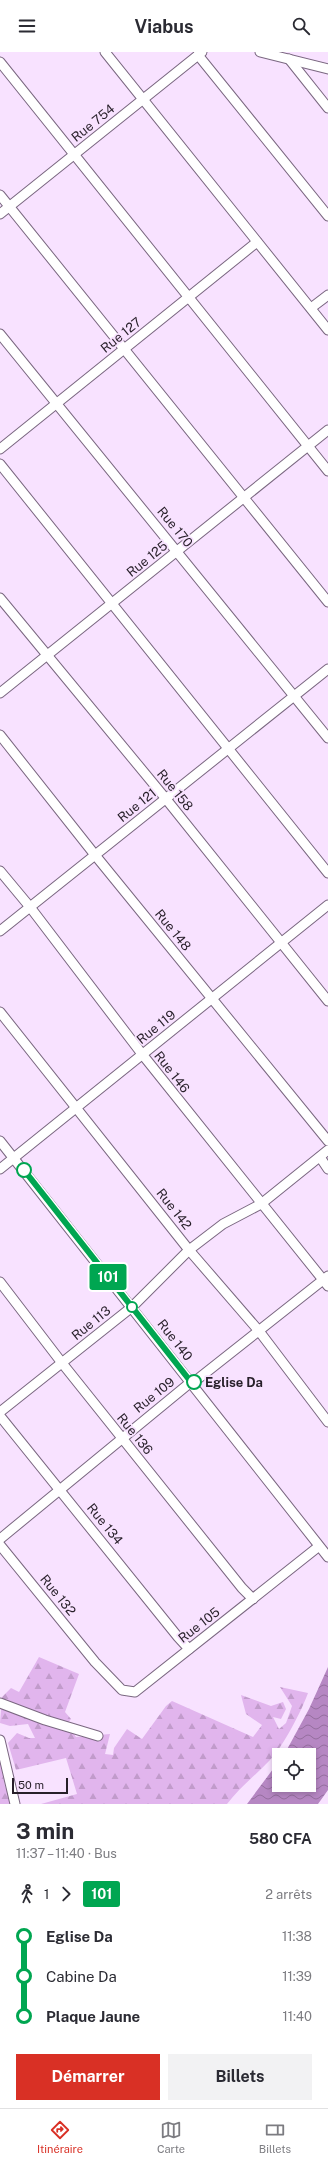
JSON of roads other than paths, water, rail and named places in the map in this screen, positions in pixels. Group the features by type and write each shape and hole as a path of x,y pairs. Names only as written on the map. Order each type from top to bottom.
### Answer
{"street":[{"path":"105,52 328,330"},
{"path":"260,52 328,68"},
{"path":"200,54 328,216"},
{"name":"Rue 754","path":"0,214 200,54"},
{"path":"289,59 328,108"},
{"path":"0,62 328,471"},
{"path":"0,195 328,602"},
{"name":"Rue 127","path":"0,449 258,242"},
{"path":"311,308 328,295"},
{"name":"Rue 170","path":"0,334 178,551 328,738"},
{"name":"Rue 125","path":"0,693 328,430"},
{"path":"0,464 328,873"},
{"name":"Rue 158","path":"0,598 46,656 166,799 328,1001"},
{"name":"Rue 121","path":"0,932 328,669"},
{"name":"Rue 148","path":"0,735 95,855 328,1141"},
{"name":"Rue 146","path":"0,871 30,907 142,1054 261,1204 326,1281"},
{"name":"Rue 119","path":"0,1169 328,905"},
{"name":"Rue 142","path":"0,1012 189,1250 259,1331 328,1422"},
{"name":"Rue 140","path":"0,1141 191,1382 318,1547 328,1557"},
{"name":"Rue 113","path":"0,1412 132,1307 189,1250 223,1224 261,1204 328,1150"},
{"path":"320,1157 328,1169"},
{"name":"Rue 109","path":"0,1539 122,1437 191,1382 194,1382 326,1281"},
{"name":"Rue 136","path":"0,1282 62,1363 242,1588 253,1599"},
{"name":"Rue 134","path":"0,1416 178,1638 189,1649"},
{"name":"Rue 132","path":"0,1545 95,1662"},
{"name":"Rue 105","path":"95,1662 122,1690 135,1692 318,1547"},
{"path":"0,1703 46,1720 98,1736"},
{"path":"0,1740 4,1770 16,1804"}],"water":[{"path":"328,1667 328,1790 318,1804 247,1804 272,1770 272,1792 316,1792 316,1748 288,1748 309,1709"}],"place":[{"name":"Eglise Da","path":"194,1382"}]}
